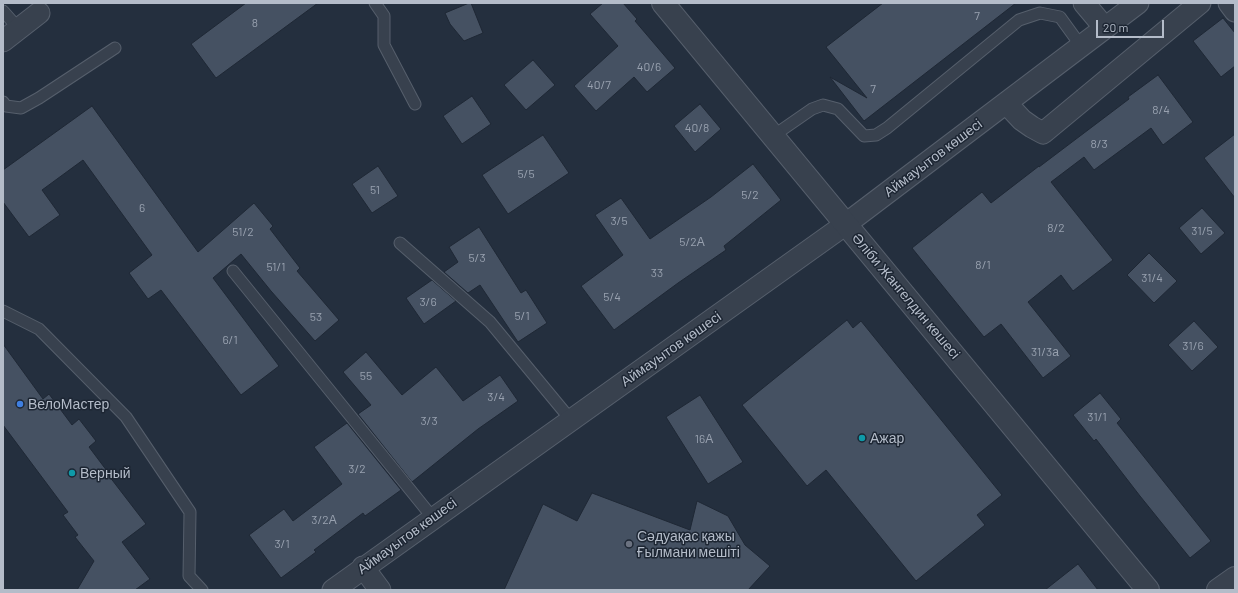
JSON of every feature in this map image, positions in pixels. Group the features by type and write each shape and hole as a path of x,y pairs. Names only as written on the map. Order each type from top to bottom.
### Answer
{"street":[{"name":"Әліби Жангелдин көшесі","path":"663,3 1148,590"},
{"path":"1084,3 1105,28"},
{"name":"Аймауытов көшесі","path":"333,590 363,567 846,224 1138,3"},
{"path":"1006,103 1022,120 1043,133 1200,3"},
{"path":"1229,3 1235,11"},
{"path":"11,35 39,13"},
{"path":"363,567 380,590"},
{"path":"1218,590 1235,578"}],"lane":[{"path":"375,3 384,16 384,45 415,104"},
{"path":"3,11 11,35"},
{"path":"773,136 812,109 823,105 838,109 864,136 876,135 887,128 1019,20 1040,13 1060,17 1081,46"},
{"path":"3,102 6,106 21,108 39,98 115,48"},
{"path":"400,243 490,322 571,420"},
{"path":"233,271 433,518"},
{"path":"3,311 39,329 126,417 190,512 189,576 202,590"}],"building":[{"path":"246,3 318,3 216,78 191,44"},
{"path":"471,3 483,33 464,41 450,24 445,13"},
{"path":"603,3 623,3 637,19 635,21 675,68 647,92 634,77 596,111 574,86 618,46 590,14"},
{"path":"883,3 1016,3 864,121 830,77 867,98 826,47"},
{"path":"1223,18 1235,33 1235,66 1221,77 1193,41"},
{"path":"533,60 555,85 526,110 504,85"},
{"path":"1158,75 1193,122 1163,145 1151,128 1094,170 1084,157 1051,182 1113,260 1073,291 1061,275 1028,302 1071,356 1043,378 1001,324 984,337 912,248 982,192 991,203 1129,99 1128,97"},
{"path":"472,96 491,124 462,144 443,116"},
{"path":"700,104 721,129 695,152 674,126"},
{"path":"92,106 198,252 254,203 273,226 270,229 300,268 297,271 339,320 315,341 241,254 213,278 279,366 241,395 161,290 148,299 129,273 152,255 83,160 42,190 60,215 29,237 3,202 3,170"},
{"path":"1235,134 1235,198 1204,158"},
{"path":"543,135 569,173 508,214 482,175"},
{"path":"753,164 781,200 724,246 726,250 614,330 581,286 623,255 595,215 621,198 650,239 711,197"},
{"path":"378,166 398,196 372,213 352,184"},
{"path":"1202,208 1225,233 1201,254 1179,228"},
{"path":"479,227 521,293 526,290 547,323 518,342 480,285 468,293 444,272 458,262 449,247"},
{"path":"1149,253 1177,281 1154,303 1127,275"},
{"path":"432,280 456,301 424,324 406,298"},
{"name":"Ажар","path":"847,320 853,328 861,321 1002,495 977,515 985,525 916,581 826,470 807,486 742,405"},
{"path":"1194,321 1218,347 1192,371 1168,345"},
{"name":"Верный","path":"3,344 43,399 49,394 72,425 79,419 96,441 89,447 107,471 106,472 146,524 122,542 150,579 135,590 77,590 94,561 75,537 78,535 63,515 68,512 3,425"},
{"path":"366,352 402,395 436,367 463,401 500,375 518,401 478,429 412,482 358,414 371,405 343,372"},
{"path":"1100,393 1121,419 1117,423 1211,541 1190,558 1096,439 1094,441 1073,415"},
{"path":"700,395 743,462 708,484 666,417"},
{"path":"347,423 401,490 365,516 363,513 314,550 316,552 281,578 249,535 284,509 293,521 342,484 314,447"},
{"name":"Сәдуақас қажы Ғылмани мешіті","path":"592,493 690,530 697,501 728,516 745,545 770,566 748,590 504,590 543,504 577,521"},
{"path":"1078,564 1098,590 1045,590"}],"place":[{"name":"ВелоМастер","path":"20,404"},
{"name":"Ажар","path":"862,438"},
{"name":"Верный","path":"72,473"},
{"name":"Сәдуақас қажы Ғылмани мешіті","path":"629,544"}]}
